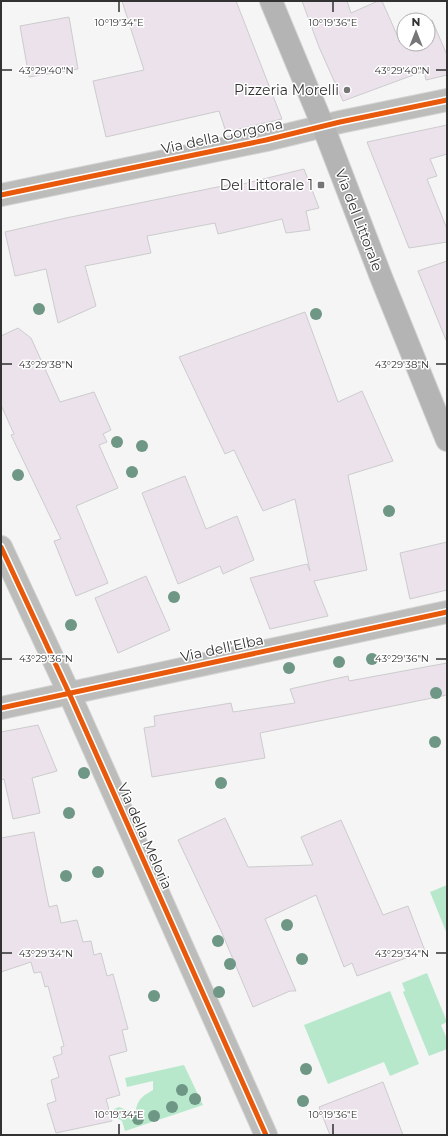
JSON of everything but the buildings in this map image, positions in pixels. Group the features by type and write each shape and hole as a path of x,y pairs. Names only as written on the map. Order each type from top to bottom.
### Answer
{"main road":[{"name":"Via del Littorale","path":"271,1 323,126 381,277 447,440"}],"street":[{"name":"Via della Gorgona","path":"1,195 369,115 447,100"},
{"name":"Via della Meloria","path":"1,547 69,693 266,1135"},
{"name":"Via dell'Elba","path":"1,708 447,612"}],"green space":[{"path":"447,885 447,934 430,892"},
{"path":"427,973 447,1022 441,1025 447,1039 447,1049 429,1056 403,992 405,991 402,983"},
{"path":"390,991 419,1064 390,1076 384,1062 328,1084 304,1025"},
{"path":"184,1065 203,1105 125,1131 122,1121 117,1118 114,1109 119,1107 135,1113 137,1104 153,1090 153,1081 127,1087 125,1078"}],"cycle path":[{"path":"1,195 266,140 340,122 447,100"},
{"path":"1,547 69,693 266,1135"},
{"path":"1,708 447,612"}],"place":[{"name":"Pizzeria Morelli","path":"347,90"},
{"name":"Del Littorale 1","path":"321,185"}]}
